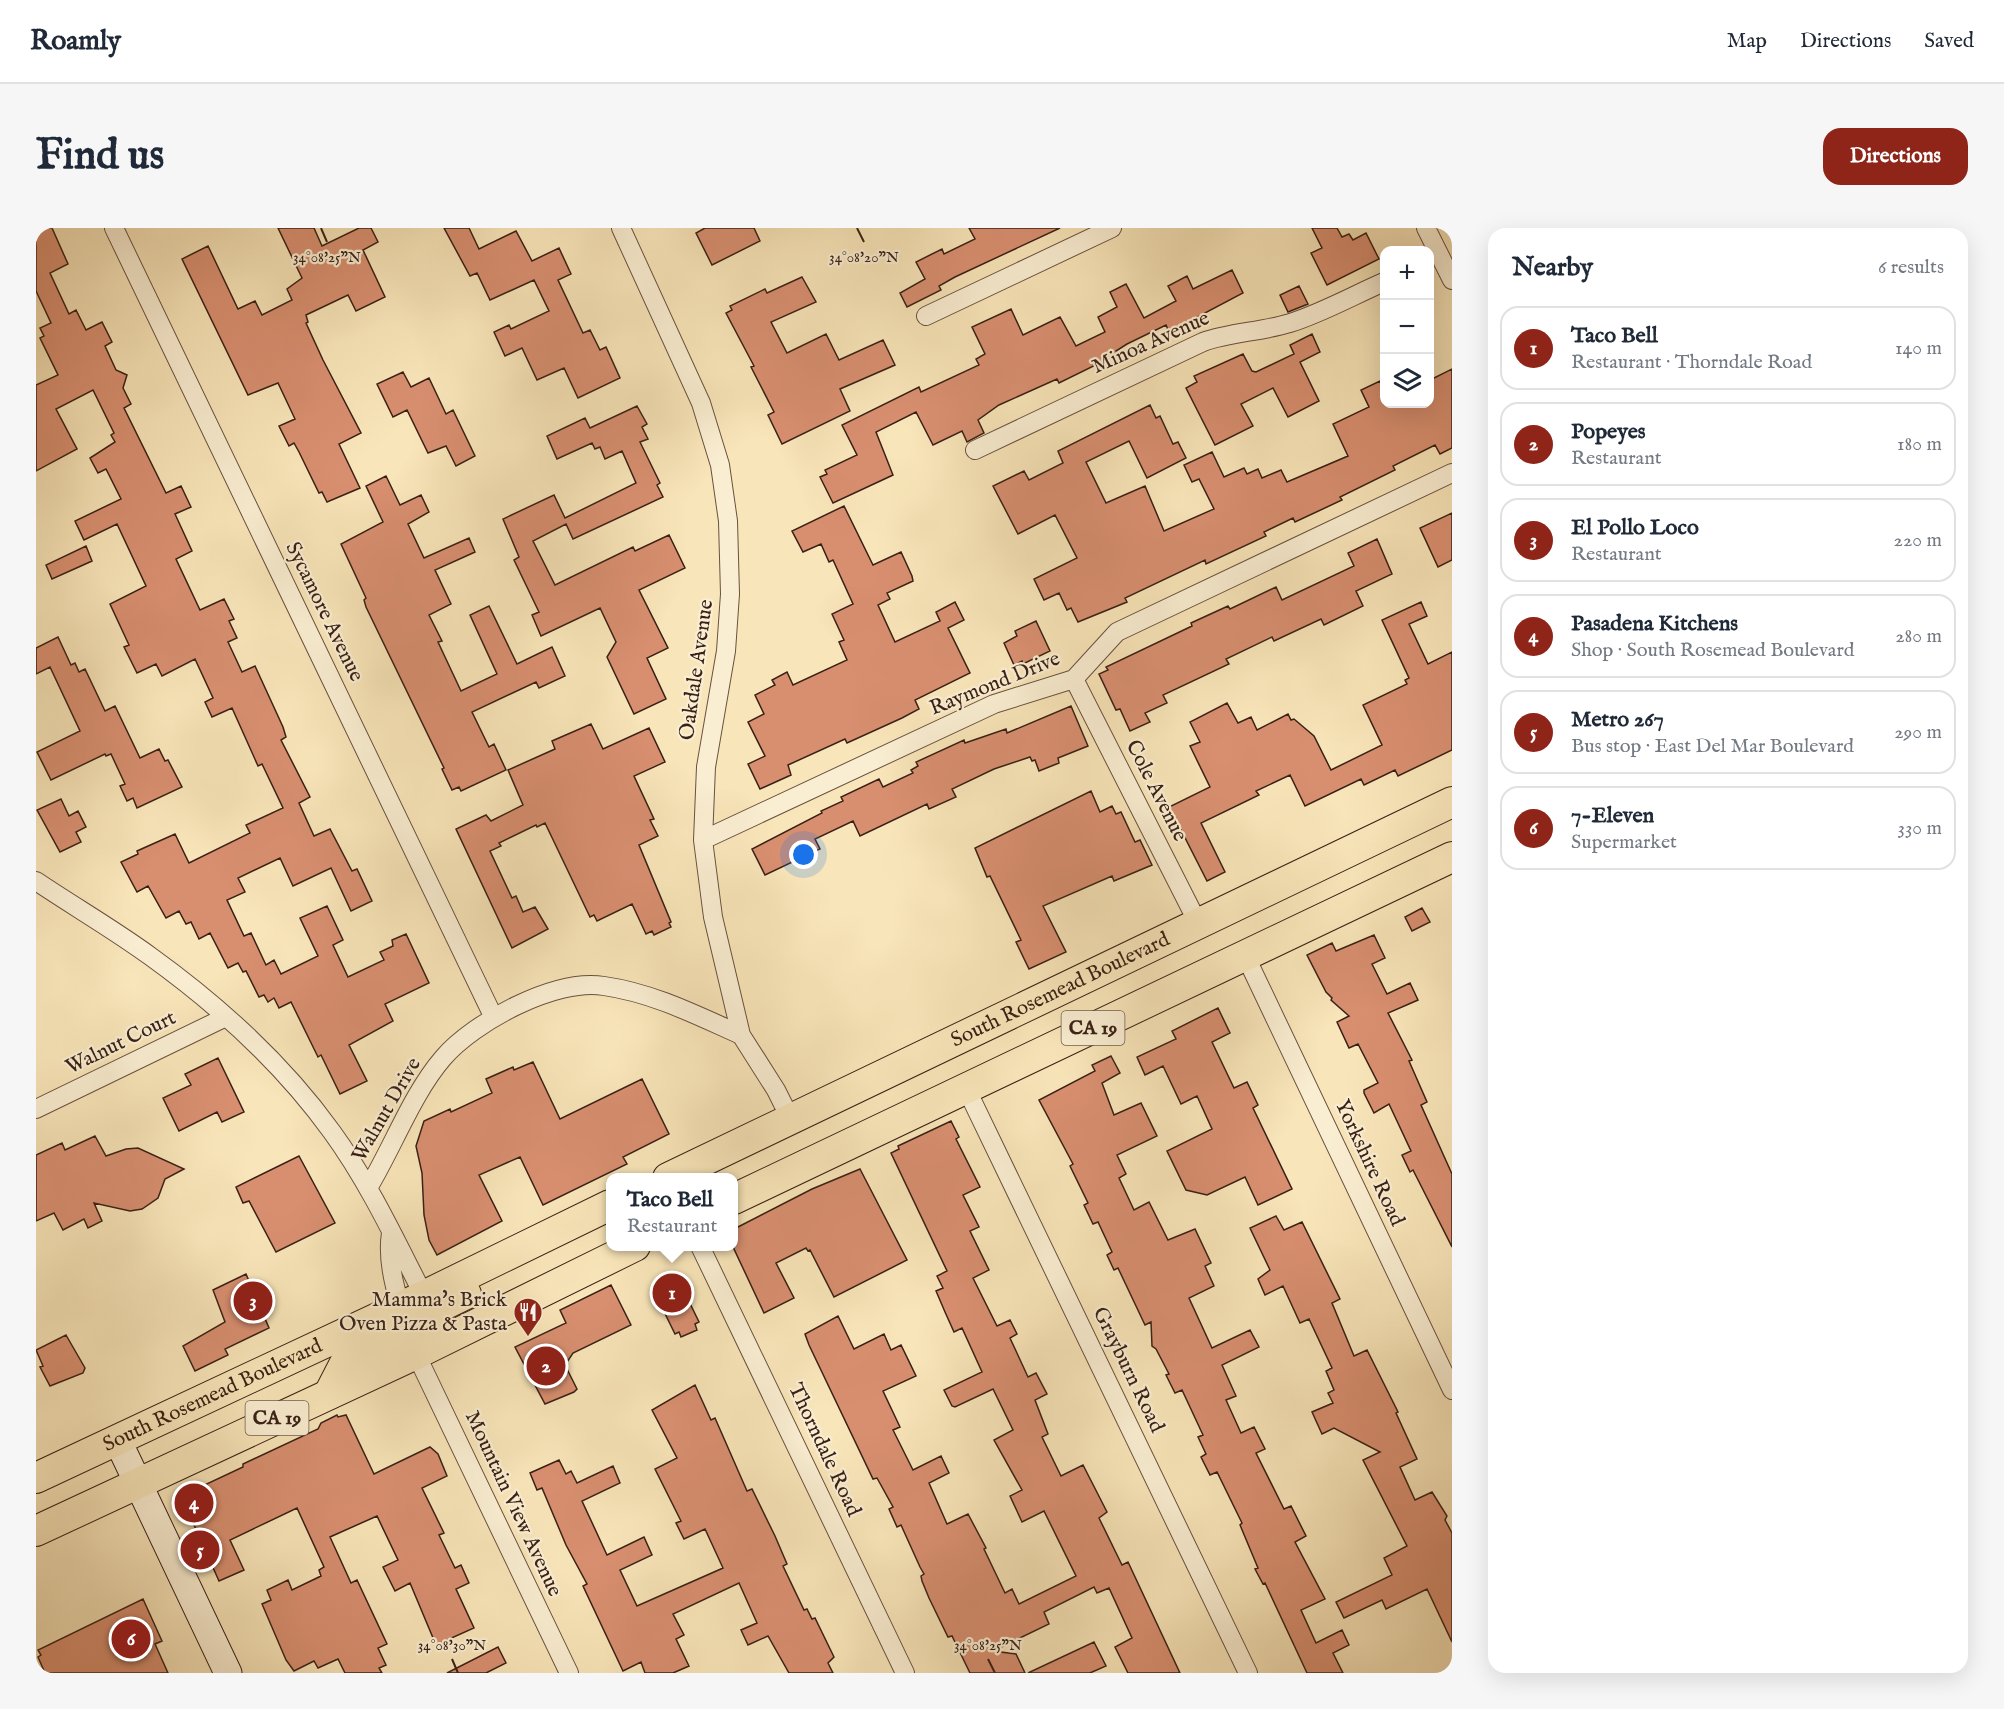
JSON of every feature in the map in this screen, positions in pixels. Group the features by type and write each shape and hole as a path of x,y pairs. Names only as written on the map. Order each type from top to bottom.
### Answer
{"main road":[{"name":"South Rosemead Boulevard","path":"678,1173 1452,802"},
{"name":"CA 19","path":"738,1197 1452,857"},
{"name":"South Rosemead Boulevard","path":"36,1478 412,1301 606,1206"},
{"path":"416,1354 433,1310 591,1233 606,1214"},
{"name":"CA 19","path":"36,1531 416,1354 625,1251"},
{"path":"328,1394 348,1357 402,1330 412,1301"},
{"path":"117,1439 228,1673"}],"street":[{"name":"Sycamore Avenue","path":"114,228 493,1016"},
{"name":"Oakdale Avenue","path":"621,228 701,404 720,465 728,521 730,594 726,651 706,767 703,840 713,917 741,1035 776,1090 791,1120"},
{"path":"926,316 1112,228"},
{"path":"1426,228 1435,259 1452,280"},
{"name":"Minoa Avenue","path":"975,450 1203,342 1224,334 1260,332 1292,323 1380,284"},
{"name":"Raymond Drive","path":"703,840 994,704 1074,679 1117,632 1452,473"},
{"name":"Cole Avenue","path":"1074,679 1198,923"},
{"path":"36,881 150,956 226,1017 285,1075 332,1132 368,1188 391,1232 412,1301"},
{"name":"Yorkshire Road","path":"1245,955 1452,1390"},
{"name":"Walnut Drive","path":"368,1188 391,1150 415,1100 443,1058 493,1016 544,994 603,985 660,998 741,1035"},
{"name":"Walnut Court","path":"36,1109 226,1017"},
{"name":"Grayburn Road","path":"966,1088 1248,1673"},
{"path":"391,1232 388,1247 393,1282 412,1301"},
{"name":"Thorndale Road","path":"702,1251 905,1673"},
{"name":"Mountain View Avenue","path":"416,1354 568,1673"}],"building":[{"path":"52,228 68,264 50,273 69,314 76,310 86,330 102,322 112,342 105,346 116,370 127,375 123,388 131,404 124,408 166,493 181,486 191,507 175,514 192,551 176,559 200,610 224,599 234,619 229,621 237,638 228,642 242,672 255,666 283,727 286,737 281,740 310,797 299,803 314,836 330,829 352,871 357,869 372,901 351,911 331,868 293,886 280,858 238,878 245,892 227,900 244,936 251,933 266,965 274,960 281,974 318,956 300,918 327,906 343,940 333,945 348,977 384,960 380,952 393,946 392,940 406,934 429,983 385,1004 393,1021 349,1045 367,1081 340,1094 321,1055 318,1057 291,1002 279,1008 274,998 268,1002 264,995 259,997 246,971 243,972 238,963 228,968 210,933 199,939 191,922 186,924 179,911 166,918 148,886 137,892 121,862 138,854 137,851 175,834 189,863 250,833 246,825 283,808 262,764 258,766 232,708 212,717 205,702 213,698 195,659 162,676 156,664 137,673 124,647 129,645 110,604 146,586 117,524 84,540 75,521 121,499 106,469 98,473 90,458 115,442 111,435 114,433 93,390 56,409 77,449 36,471 36,385 58,375 40,338 44,336 40,328 51,323 36,291 36,233"},
{"path":"278,228 314,228 322,246 359,228 371,228 378,242 363,250 385,297 356,311 348,295 306,315 308,322 306,323 323,360 361,433 339,444 360,488 327,502 322,492 319,493 294,443 289,446 279,426 295,419 278,383 248,395 182,259 208,246 238,309 255,301 262,315 292,300 287,289 302,278"},
{"path":"444,228 469,228 479,249 516,231 532,261 559,248 571,274 558,280 583,333 590,330 600,350 606,347 620,378 578,398 564,368 537,380 522,348 505,356 494,332 509,325 511,329 549,311 534,280 490,300 477,273 470,276"},
{"path":"705,228 754,228 760,241 712,265 696,233"},
{"path":"969,228 1060,228 955,277 939,286 941,290 907,307 900,293 925,279 916,262 942,249 944,254 975,239"},
{"path":"1312,228 1337,228 1342,237 1349,234 1353,240 1366,233 1379,259 1327,285 1311,253 1322,248"},
{"path":"1232,270 1243,293 1169,332 1166,325 1127,344 1116,351 1118,354 1059,383 1057,379 999,405 978,420 984,433 967,442 962,431 933,445 916,412 876,432 893,475 833,503 820,477 827,474 825,470 857,455 842,425 919,387 921,392 979,365 976,359 985,354 972,327 1011,309 1023,335 1060,317 1076,346 1105,332 1098,317 1117,307 1110,292 1126,284 1144,318 1176,301 1168,286 1187,276 1193,289"},
{"path":"802,277 816,302 771,322 787,353 826,334 839,360 883,340 895,365 840,389 850,411 782,444 768,415 774,412 751,367 754,366 726,313 732,310 730,306 765,289 767,293"},
{"path":"1299,286 1308,304 1288,312 1280,295"},
{"path":"1312,334 1320,352 1300,362 1319,401 1288,417 1273,388 1241,404 1253,426 1215,445 1186,388 1197,382 1194,376 1243,354 1252,371 1256,372 1294,354 1290,345"},
{"path":"1452,369 1452,448 1440,454 1435,445 1393,466 1395,470 1340,497 1342,500 1295,522 1293,518 1264,532 1266,536 1206,564 1205,560 1125,598 1127,602 1078,622 1071,608 1067,610 1059,593 1044,600 1034,579 1077,558 1055,515 1018,534 993,486 1024,471 1029,480 1063,463 1058,451 1150,405 1156,418 1160,416 1173,444 1178,442 1186,458 1147,478 1129,441 1086,462 1106,503 1145,486 1164,531 1214,509 1199,479 1192,482 1184,465 1212,452 1224,477 1244,468 1247,474 1258,469 1262,478 1281,470 1287,482 1348,456 1333,424 1369,407 1361,390 1380,381 1380,408 1434,408 1434,378"},
{"path":"403,372 411,387 429,378 446,414 453,410 475,456 456,466 446,446 428,453 407,410 393,417 377,384"},
{"path":"637,406 647,424 642,427 648,439 640,442 660,483 657,485 663,497 573,539 566,524 533,541 555,585 633,547 635,551 669,535 685,568 639,590 668,648 647,658 666,699 634,714 607,657 616,642 600,608 541,636 532,615 539,612 514,560 519,557 503,519 554,495 565,518 636,483 622,451 605,459 600,447 595,449 592,443 557,459 547,436 585,418 590,428"},
{"path":"386,476 400,505 421,495 429,512 408,524 424,558 469,538 475,552 435,570 451,604 429,615 442,641 438,642 461,691 497,674 470,615 489,606 517,664 552,647 565,676 539,688 536,682 472,712 489,747 494,744 506,770 461,791 459,787 452,790 442,769 444,768 366,607 364,600 366,598 341,544 383,522 366,486"},
{"path":"844,506 873,565 901,552 912,576 913,581 887,593 890,599 878,605 895,642 940,621 936,612 955,602 964,620 948,628 970,673 915,700 919,709 902,718 847,743 845,739 788,765 791,775 760,789 748,764 765,756 748,722 764,714 755,695 775,685 772,680 787,672 793,685 847,660 839,642 844,640 832,614 853,604 833,560 829,562 821,544 803,552 792,531"},
{"path":"1452,513 1452,560 1438,567 1420,528"},
{"path":"1377,539 1392,574 1356,591 1363,606 1324,625 1321,619 1274,641 1272,637 1226,659 1229,664 1163,695 1167,703 1145,713 1150,722 1130,731 1120,709 1116,710 1099,674 1108,670 1106,667 1228,606 1230,609 1276,587 1282,600 1354,566 1348,553"},
{"path":"86,546 92,561 52,579 46,565"},
{"path":"1421,602 1427,616 1409,624 1428,664 1452,652 1452,750 1398,776 1395,770 1364,785 1361,779 1305,806 1290,775 1256,791 1259,795 1201,823 1225,872 1207,881 1180,828 1175,830 1165,809 1210,787 1190,746 1200,742 1190,722 1227,703 1238,723 1251,717 1257,730 1288,714 1291,720 1294,719 1314,736 1331,770 1382,745 1363,705 1407,684 1405,680 1409,678 1382,620"},
{"path":"1036,621 1050,651 1023,664 1022,661 1014,665 1004,643 1017,636 1015,631"},
{"path":"58,637 71,665 75,663 79,672 85,669 105,711 115,706 140,758 159,749 165,761 168,760 182,787 137,808 133,798 127,801 120,786 125,784 111,754 106,756 105,754 51,780 37,752 80,731 50,667 36,674 36,648"},
{"path":"1071,706 1088,746 1058,758 1059,763 1039,771 1035,760 1032,761 1030,757 994,769 952,789 956,797 929,809 927,804 860,836 853,821 815,839 820,849 765,875 752,849 843,801 841,797 879,779 883,787 913,773 911,770 918,766 916,762 964,740 965,743 1006,729 1007,733"},
{"path":"591,724 603,749 649,728 665,762 634,776 654,819 650,820 658,836 639,845 671,922 669,923 671,927 654,935 652,931 646,934 632,904 597,921 594,915 590,917 545,823 499,843 501,846 490,851 512,898 516,896 523,912 535,907 548,929 512,948 456,829 486,815 491,821 523,805 508,770 555,749 552,741"},
{"path":"1091,791 1100,812 1112,806 1116,814 1121,812 1135,842 1140,840 1152,865 1114,881 1112,876 1043,906 1066,952 1029,969 1016,942 1021,940 990,876 987,877 975,848"},
{"path":"61,799 69,816 78,811 86,827 76,832 81,842 60,852 37,810"},
{"path":"1422,908 1430,922 1412,931 1405,917"},
{"path":"1374,935 1385,958 1372,964 1387,994 1410,983 1418,1000 1388,1013 1412,1060 1409,1061 1427,1102 1421,1105 1452,1174 1452,1247 1413,1170 1410,1172 1402,1155 1411,1151 1389,1104 1374,1113 1364,1093 1364,1090 1378,1083 1358,1044 1349,1048 1337,1022 1349,1016 1331,1000 1332,998 1326,992 1307,955 1332,943 1336,951"},
{"path":"1218,1008 1230,1033 1212,1042 1234,1088 1247,1082 1258,1105 1253,1108 1292,1189 1258,1205 1245,1177 1207,1195 1186,1190 1167,1151 1212,1129 1197,1096 1181,1104 1163,1066 1145,1075 1137,1057 1176,1039 1172,1031"},
{"path":"1111,1056 1120,1073 1102,1083 1114,1115 1141,1103 1157,1136 1117,1155 1126,1174 1119,1178 1134,1210 1149,1202 1168,1240 1195,1229 1211,1263 1205,1266 1214,1286 1189,1298 1212,1348 1250,1330 1259,1347 1222,1365 1236,1396 1226,1400 1241,1433 1254,1427 1265,1449 1256,1453 1284,1509 1291,1506 1306,1536 1295,1542 1325,1599 1301,1610 1316,1643 1342,1630 1349,1645 1333,1653 1343,1673 1307,1673 1265,1583 1263,1584 1255,1569 1258,1568 1240,1525 1242,1523 1217,1472 1210,1475 1201,1457 1206,1454 1198,1437 1203,1435 1182,1390 1175,1393 1166,1375 1169,1374 1156,1349 1152,1346 1151,1322 1145,1325 1118,1268 1114,1270 1107,1255 1112,1252 1098,1222 1093,1224 1084,1205 1088,1203 1070,1166 1073,1164 1039,1100 1095,1071 1092,1065"},
{"path":"218,1058 244,1112 222,1122 217,1112 179,1131 163,1098 191,1085 185,1074"},
{"path":"533,1062 560,1119 642,1079 669,1134 623,1157 627,1164 543,1205 520,1157 479,1175 502,1221 437,1255 429,1240 424,1215 422,1173 416,1146 424,1121 450,1109 451,1112 492,1093 486,1079 513,1067 514,1070"},
{"path":"951,1121 959,1137 956,1139 980,1187 963,1195 979,1227 970,1231 989,1270 973,1278 997,1326 1010,1320 1017,1334 1010,1338 1028,1377 1036,1373 1047,1394 1035,1400 1048,1434 1042,1437 1061,1476 1083,1465 1107,1512 1099,1518 1122,1565 1128,1562 1180,1673 1128,1673 1115,1647 1132,1638 1109,1588 1097,1593 1094,1587 1044,1612 1049,1624 993,1651 1016,1654 1025,1673 970,1673 952,1636 948,1637 929,1598 922,1581 921,1576 924,1574 901,1525 897,1527 889,1509 893,1507 877,1478 873,1479 809,1345 805,1334 838,1316 854,1349 884,1334 891,1350 901,1345 916,1376 883,1391 900,1427 893,1430 913,1470 941,1456 949,1473 929,1483 947,1524 968,1514 986,1548 984,1549 1005,1593 1012,1589 1019,1604 1076,1576 1044,1511 1022,1522 1010,1496 1022,1490 994,1440 1013,1430 993,1389 955,1407 952,1406 944,1390 982,1372 962,1328 954,1332 936,1291 943,1288 937,1276 947,1271 891,1153 899,1149 898,1146"},
{"path":"95,1136 106,1156 126,1149 138,1148 184,1169 165,1179 158,1198 142,1209 130,1211 94,1203 102,1221 88,1228 84,1219 63,1230 54,1213 36,1221 36,1155 62,1143 65,1150"},
{"path":"299,1156 335,1223 276,1252 249,1201 243,1203 236,1187"},
{"path":"860,1169 907,1260 834,1297 810,1250 806,1248 776,1263 794,1298 764,1313 735,1251 738,1251 738,1227 812,1189"},
{"path":"1276,1216 1284,1230 1302,1222 1340,1299 1332,1303 1354,1356 1367,1350 1398,1412 1396,1413 1417,1459 1400,1467 1415,1500 1432,1492 1447,1516 1445,1520 1452,1533 1452,1642 1427,1589 1386,1609 1382,1600 1344,1618 1336,1602 1392,1575 1384,1558 1407,1546 1363,1460 1380,1452 1334,1428 1322,1434 1312,1412 1333,1403 1328,1393 1334,1390 1326,1371 1332,1368 1309,1319 1300,1323 1283,1286 1265,1295 1258,1279 1270,1270 1250,1228"},
{"path":"246,1274 269,1328 225,1349 228,1355 195,1371 183,1346 225,1322 213,1290"},
{"path":"678,1279 699,1322 695,1324 697,1330 681,1337 679,1332 675,1334 654,1291"},
{"path":"611,1285 631,1325 573,1353 565,1365 577,1389 545,1404 515,1347 566,1323 560,1310"},
{"path":"66,1335 85,1368 83,1373 50,1386 40,1367 43,1366 36,1350"},
{"path":"695,1385 711,1420 715,1418 747,1491 752,1489 775,1536 787,1564 783,1566 804,1610 807,1609 812,1619 815,1618 834,1657 828,1663 833,1673 789,1673 768,1636 748,1645 741,1630 757,1623 739,1583 673,1614 684,1635 676,1639 689,1666 673,1673 645,1673 641,1662 623,1671 583,1586 587,1584 566,1545 542,1488 537,1490 530,1473 559,1460 566,1474 571,1471 577,1483 613,1466 620,1483 582,1501 607,1555 644,1537 652,1555 620,1570 637,1606 723,1568 705,1529 684,1539 676,1523 681,1521 655,1469 677,1458 652,1410"},
{"path":"337,1415 338,1417 346,1415 374,1474 430,1447 438,1454 447,1476 422,1488 444,1533 439,1535 455,1568 461,1565 469,1583 456,1589 474,1628 436,1645 410,1583 395,1591 383,1567 398,1560 377,1516 330,1537 351,1583 357,1580 387,1644 378,1648 386,1665 379,1668 382,1673 345,1673 338,1659 318,1668 314,1661 294,1671 286,1660 262,1604 271,1600 267,1590 288,1580 292,1590 321,1576 319,1570 324,1567 297,1508 230,1540 244,1570 219,1581 181,1496 318,1429 321,1423"},
{"path":"143,1599 162,1641 155,1644 168,1673 45,1673 38,1657 41,1655 38,1650"},
{"path":"1094,1642 1106,1666 1090,1673 1028,1673"},
{"path":"498,1647 506,1663 486,1673 447,1673"}],"place":[{"name":"Taco Bell","path":"672,1293"},
{"name":"El Pollo Loco","path":"253,1301"},
{"name":"Mamma's Brick Oven Pizza & Pasta","path":"528,1338"},
{"name":"Popeyes","path":"546,1366"},
{"name":"Pasadena Kitchens","path":"194,1503"},
{"name":"Metro 267","path":"200,1550"},
{"name":"7-Eleven","path":"131,1639"}]}
